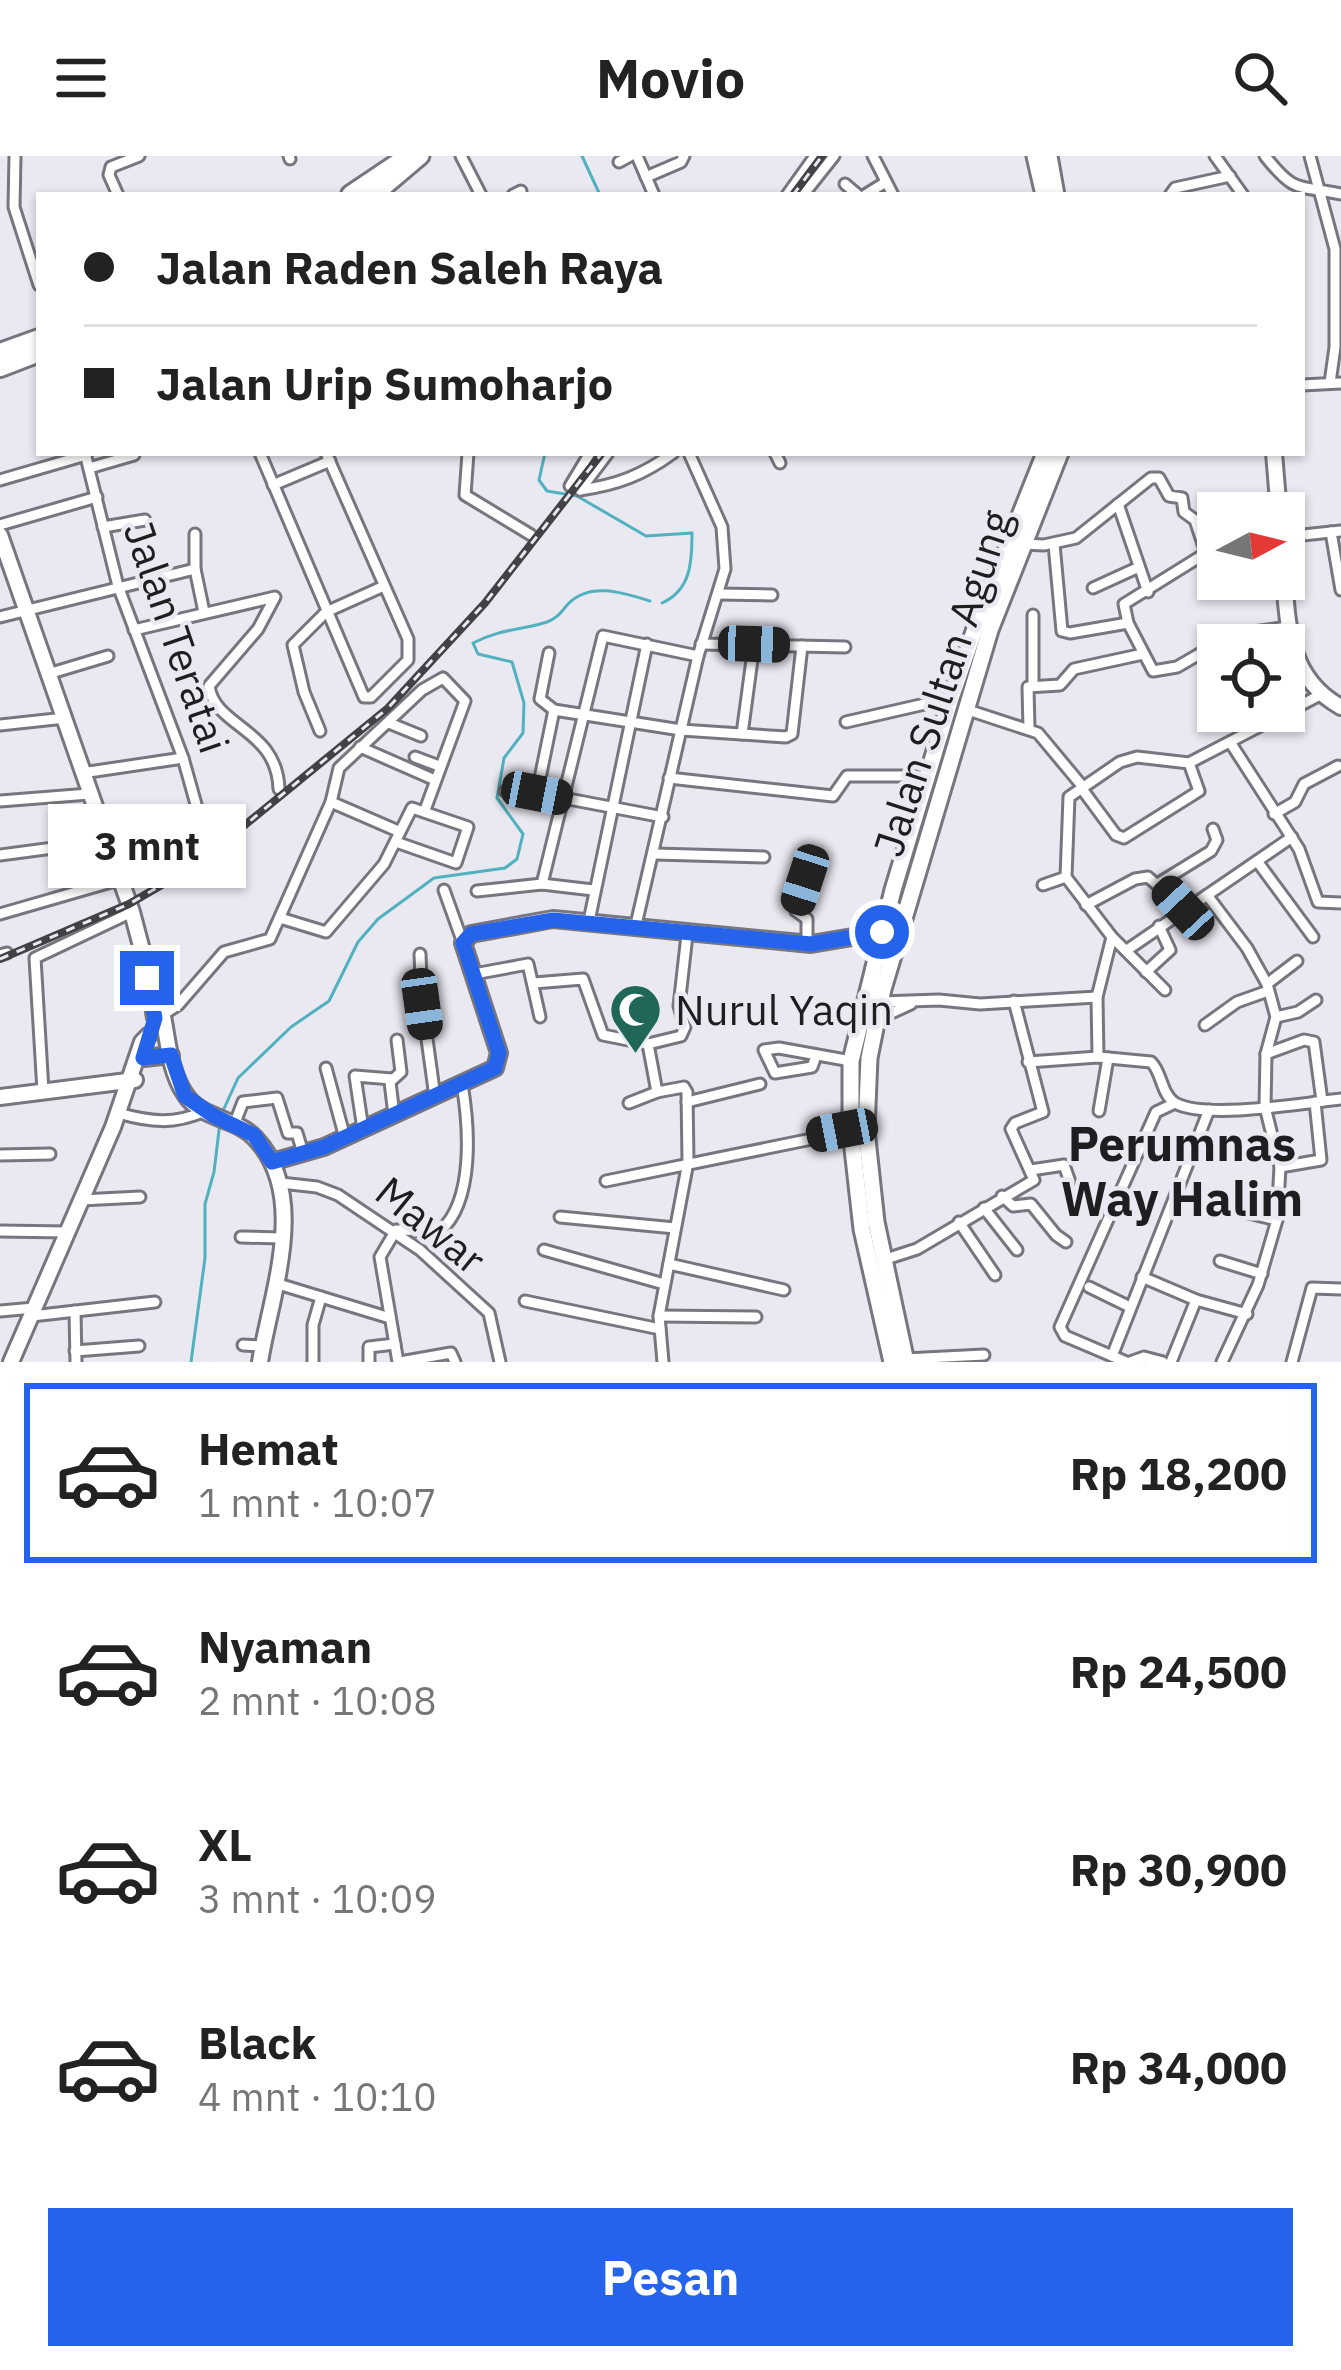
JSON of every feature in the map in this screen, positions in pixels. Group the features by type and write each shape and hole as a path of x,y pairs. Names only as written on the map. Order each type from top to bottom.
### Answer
{"highway":[{"path":"374,186 409,156"},
{"path":"0,353 36,340"},
{"path":"0,367 36,353"}],"main road":[{"path":"374,186 421,156"},
{"path":"1035,156 1043,192"},
{"path":"1048,156 1055,192"},
{"name":"Jalan Sultan Agung","path":"901,1361 862,1229 851,1130 851,1061 877,993 958,704 1044,456"},
{"name":"Jalan Sultan Agung","path":"983,628 1059,456"},
{"path":"1274,456 1277,492"},
{"path":"0,535 131,912 185,1096 254,1135 281,1183 281,1238 261,1354"},
{"path":"1305,674 1320,695 1341,707"},
{"name":"Jalan Sultan Agung","path":"901,1361 866,1130 869,1058 882,932 927,805 927,776 958,704"},
{"path":"272,1162 364,1130 499,1063 463,943 471,934 524,923 589,921 687,935 807,944 882,932"},
{"path":"11,1362 118,1113 142,1042 159,1016"},
{"path":"129,1084 143,1058 148,1035"},
{"path":"143,1058 171,1055"},
{"path":"0,1096 129,1084"}],"street":[{"path":"16,156 14,207 36,276"},
{"path":"117,192 109,171 113,165 140,156"},
{"path":"461,156 479,192"},
{"path":"619,161 634,156 653,192"},
{"path":"646,177 681,162 684,156"},
{"path":"789,192 815,156"},
{"path":"805,192 834,156"},
{"path":"873,156 891,192"},
{"path":"1215,156 1241,192"},
{"path":"1264,156 1287,183 1341,194"},
{"path":"1305,385 1336,383 1338,327 1338,249 1316,189 1310,156"},
{"path":"1172,192 1230,176"},
{"path":"867,192 886,182"},
{"path":"845,184 857,192"},
{"path":"0,480 78,456"},
{"name":"Jalan Teratai","path":"86,456 118,586 183,758 199,817 106,841"},
{"path":"89,468 131,456"},
{"path":"261,456 273,485 326,611 364,697 371,697 404,666 410,651 327,457 273,485"},
{"path":"469,456 465,496 531,536"},
{"path":"570,486 588,456"},
{"path":"606,456 580,490 645,473 669,456"},
{"path":"635,928 699,650 724,569 722,526 694,456"},
{"path":"1022,544 1076,538 1150,478 1159,478 1169,496 1182,498 1184,512 1196,522 1205,556 1124,604 1128,623 1153,671 1177,667 1197,655"},
{"path":"0,525 97,497"},
{"path":"1118,504 1148,592"},
{"path":"103,527 145,520"},
{"path":"1305,535 1336,532 1341,590"},
{"path":"195,534 195,569 204,612"},
{"path":"1054,544 1062,631 1128,623"},
{"path":"1094,588 1139,567"},
{"path":"0,617 195,569"},
{"path":"320,731 292,649 326,611 384,586"},
{"path":"718,594 772,595"},
{"path":"134,630 274,597 250,640 209,686 214,702 274,758 279,789"},
{"path":"1033,615 1033,685"},
{"path":"542,884 603,636 699,650 754,644 845,647"},
{"path":"589,921 647,644"},
{"path":"742,734 754,644"},
{"path":"549,653 540,700 554,710 681,730 791,735 802,646"},
{"path":"1029,729 1025,691 1033,685 1060,685 1074,669 1143,654"},
{"path":"48,674 108,656"},
{"path":"159,1016 178,1005 224,952 270,939 331,802 339,768 422,690 446,679 465,701 425,810"},
{"path":"1165,990 1112,937 1066,877 1069,797 1120,762 1137,757 1189,764 1320,695"},
{"path":"846,722 958,704 1029,729 1048,742 1116,836 1124,838 1199,791 1189,764"},
{"path":"537,793 554,710"},
{"path":"0,725 65,718"},
{"path":"389,723 421,736"},
{"path":"1230,742 1292,837 1318,902 1341,903"},
{"path":"360,747 435,780"},
{"path":"415,757 439,766"},
{"path":"82,773 183,758"},
{"path":"1274,814 1295,802 1304,784 1338,766"},
{"path":"670,778 833,796 847,776 927,776"},
{"path":"505,791 663,817"},
{"path":"0,801 89,794"},
{"path":"280,918 326,932 384,864 397,836 412,808 467,827 458,861 453,863 397,836 331,802"},
{"path":"1159,883 1211,851 1217,840 1213,829"},
{"path":"1127,950 1292,837"},
{"path":"0,855 106,841"},
{"path":"655,854 764,857"},
{"path":"1257,860 1313,937"},
{"path":"1043,885 1066,877"},
{"path":"1086,905 1141,877 1159,883 1183,908"},
{"path":"0,914 118,880"},
{"path":"805,880 796,911 807,919 807,944"},
{"path":"477,891 542,884 593,890"},
{"path":"444,890 463,943"},
{"path":"1208,895 1247,948 1268,987 1276,1017 1266,1054 1264,1107 1280,1167 1277,1220 1247,1314 1222,1362"},
{"path":"43,1091 34,958 131,912"},
{"path":"1146,972 1170,950 1159,926"},
{"path":"534,983 584,979 599,1032 648,1044 682,1036 679,1006 687,935"},
{"path":"1099,1111 1103,1058 1097,997 1112,937"},
{"path":"420,954 435,1097"},
{"path":"1205,1025 1268,987 1297,961"},
{"path":"474,974 528,964 540,1017"},
{"path":"877,993 911,1004"},
{"path":"876,1020 911,1004 939,1000 980,1004 1097,997"},
{"path":"1276,1017 1298,1012 1316,1000"},
{"path":"883,1260 917,1250 1031,1183 1031,1170 1010,1129 1043,1112 1014,1001"},
{"path":"364,1130 356,1076 392,1079 401,1072 397,1040"},
{"path":"1266,1054 1304,1040 1314,1042 1321,1160 1280,1167"},
{"path":"648,1044 657,1092"},
{"path":"816,1056 812,1067 775,1073 764,1050 779,1048 851,1061"},
{"path":"1028,1062 1103,1058 1154,1064 1175,1103"},
{"path":"326,1068 345,1138"},
{"path":"392,1079 394,1115"},
{"path":"454,1362 451,1353 399,1362 380,1257 396,1230 440,1232 447,1225 469,1145 462,1084"},
{"path":"687,1102 760,1084"},
{"path":"629,1103 684,1087 687,1102 688,1162 659,1316 663,1362"},
{"path":"237,1126 243,1102 277,1098 288,1132 297,1133 303,1153"},
{"path":"1196,1300 1167,1362 1141,1357 1128,1362 1065,1336 1060,1327 1156,1112 1175,1103 1209,1110 1341,1099"},
{"path":"1112,1356 1209,1110"},
{"path":"118,1113 159,1122 209,1113"},
{"path":"606,1181 851,1130"},
{"path":"0,1156 50,1154"},
{"path":"1031,1170 1064,1165 1070,1182"},
{"name":"Mawar","path":"281,1183 338,1195 396,1230 489,1312 500,1362"},
{"path":"1002,1196 1013,1206 1030,1204 1066,1242"},
{"path":"81,1200 140,1197"},
{"path":"1203,1202 1277,1220"},
{"path":"984,1208 1017,1250"},
{"path":"560,1217 675,1228"},
{"path":"958,1222 995,1275"},
{"path":"0,1231 67,1232"},
{"path":"241,1237 281,1238"},
{"path":"544,1250 664,1284"},
{"path":"1220,1261 1262,1274"},
{"path":"669,1264 784,1289"},
{"path":"1292,1362 1308,1294 1316,1287 1338,1288 1341,1272"},
{"path":"1142,1276 1196,1300 1247,1314"},
{"path":"274,1282 390,1318"},
{"path":"1089,1287 1130,1307"},
{"path":"313,1362 313,1325 321,1297"},
{"path":"525,1301 660,1329"},
{"path":"0,1311 75,1311 154,1302"},
{"path":"75,1311 76,1357 140,1346"},
{"path":"659,1316 756,1317"},
{"path":"369,1362 369,1347 394,1344"},
{"path":"243,1345 261,1354"},
{"path":"901,1361 985,1354"}],"waterway":[{"path":"582,156 599,192"},
{"path":"544,456 539,480 547,491 577,496 646,536 692,533 684,583 662,603"},
{"path":"222,1113 238,1078 291,1027 329,1001 358,942 378,919 434,878 505,868 517,859 523,834 497,798 504,758 523,733 524,703 512,662 478,654 473,643 551,620 586,593 608,591 650,601"},
{"path":"191,1362 205,1258 205,1204 220,1122"}],"railway":[{"path":"795,192 822,156"},
{"path":"0,959 129,904 196,865 388,708 485,603 600,456"}],"place":[{"name":"Nurul Yaqin","path":"636,1055"}],"district":[{"name":"Perumnas Way Halim","path":"1182,1170"}],"route":[{"path":"147,978 155,1018 143,1058 171,1055 185,1096 254,1135 272,1162 324,1147 495,1068 499,1053 463,943 471,934 553,920 811,944 882,932"}]}
